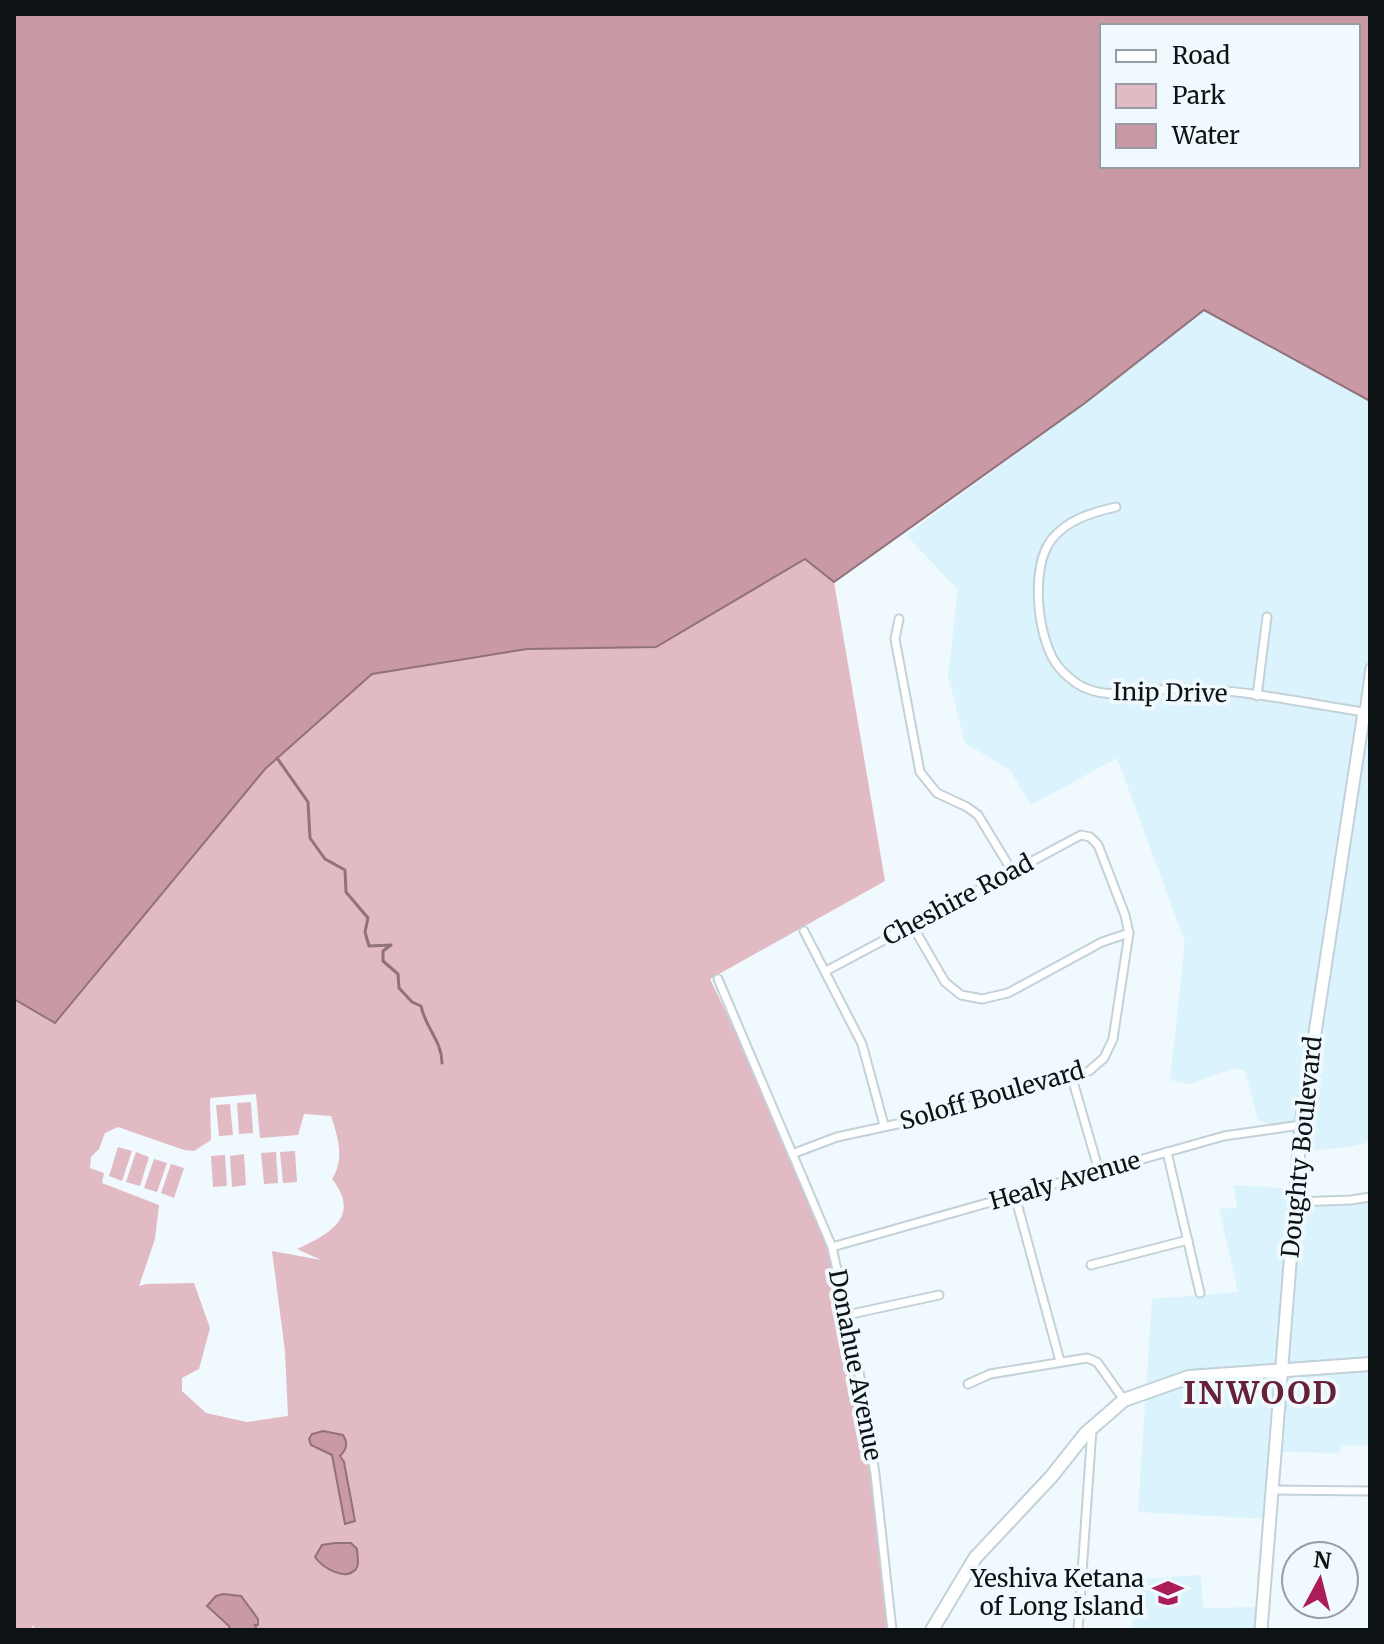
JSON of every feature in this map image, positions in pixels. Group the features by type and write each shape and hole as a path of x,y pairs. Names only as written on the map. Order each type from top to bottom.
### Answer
{"main road":[{"name":"Doughty Boulevard","path":"1261,1630 1301,1125 1364,712"},
{"path":"932,1630 975,1558 1092,1428 1124,1400 1189,1377 1370,1364"}],"street":[{"name":"Inip Drive","path":"1116,507 1071,523 1054,537 1044,553 1038,580 1039,597 1048,645 1063,673 1095,692 1118,694 1188,689 1364,712"},
{"name":"Inip Drive","path":"1257,696 1267,617"},
{"path":"899,619 895,639 920,772 937,793 978,815 1012,871"},
{"name":"Doughty Boulevard","path":"1364,712 1370,668"},
{"name":"Cheshire Road","path":"826,971 1076,836 1090,837"},
{"name":"Soloff Boulevard","path":"792,1154 837,1137 939,1115 1072,1078 1095,1067 1111,1046 1129,933 1098,845 1090,837"},
{"path":"912,925 945,982 961,995 982,999 1008,993 1102,942 1129,933"},
{"path":"804,931 862,1044 884,1125"},
{"name":"Donahue Avenue","path":"718,979 832,1247 875,1471 892,1630"},
{"path":"1072,1078 1099,1171"},
{"name":"Healy Avenue","path":"832,1247 1224,1136 1301,1125"},
{"path":"1167,1152 1200,1293"},
{"path":"1015,1196 1060,1361"},
{"path":"1295,1202 1370,1197"},
{"path":"1091,1265 1188,1240"},
{"path":"847,1315 939,1295"},
{"path":"968,1384 990,1374 1087,1358 1094,1360 1124,1400"},
{"path":"1078,1630 1092,1428"},
{"path":"1271,1490 1370,1491"}],"shaded area":[{"path":"1204,310 1370,401 1370,1142 1349,1147 1297,1152 1299,1128 1279,1129 1258,1120 1245,1071 1235,1068 1189,1084 1170,1080 1185,942 1117,758 1031,805 1010,770 965,743 948,675 958,590 906,535 1085,403"},
{"path":"1234,1185 1295,1189 1294,1198 1370,1193 1370,1446 1341,1445 1340,1453 1276,1452 1269,1519 1138,1512 1152,1299 1238,1292 1219,1209 1237,1208"},
{"name":"Yeshiva Ketana of Long Island","path":"1201,1575 1203,1608 1263,1607 1261,1630 1132,1630 1135,1579"}],"green space":[{"path":"805,559 834,582 885,881 710,979 775,1114 832,1247 859,1372 893,1630 36,1630 33,1625 32,1630 14,1630 14,999 56,1023 265,769 372,674 527,649 656,647","holes":["256,1094 260,1138 298,1135 304,1114 331,1116 339,1156 332,1179 344,1204 338,1223 297,1249 321,1260 272,1251 285,1351 288,1416 247,1422 206,1413 182,1391 182,1378 199,1369 210,1328 194,1283 139,1286 155,1239 159,1205 102,1183 104,1173 90,1168 91,1157 99,1149 105,1133 118,1127 194,1151 211,1140 210,1098"]},
{"path":"251,1102 253,1133 239,1134 237,1103"},
{"path":"230,1104 233,1135 219,1136 216,1105"},
{"path":"118,1147 132,1151 122,1181 109,1176"},
{"path":"295,1151 297,1182 283,1183 280,1152"},
{"path":"136,1152 149,1157 140,1186 126,1182"},
{"path":"276,1152 278,1183 264,1184 261,1153"},
{"path":"244,1154 246,1185 232,1187 230,1156"},
{"path":"225,1155 227,1186 213,1187 211,1156"},
{"path":"154,1159 167,1163 157,1192 144,1188"},
{"path":"171,1164 184,1168 174,1198 161,1193"}],"water":[{"path":"14,14 1370,14 1370,401 1204,310 1085,403 834,582 805,559 656,647 527,649 372,674 265,769 55,1023 14,999"},
{"path":"323,1431 343,1435 346,1441 340,1456 344,1462 355,1521 345,1524 332,1455 311,1445 309,1439 312,1434"},
{"path":"351,1543 357,1549 358,1565 351,1573 334,1572 315,1557 322,1545"},
{"path":"216,1596 241,1596 258,1619 258,1625 255,1625 257,1630 230,1630 207,1606"}],"waterway":[{"path":"277,758 308,802 310,838 325,859 345,870 346,892 368,918 365,932 369,946 391,945 383,951 383,961 398,974 399,988 412,1002 421,1006 442,1063"}],"place":[{"name":"Yeshiva Ketana of Long Island","path":"1168,1593"}],"district":[{"name":"INWOOD","path":"1261,1393"}]}
